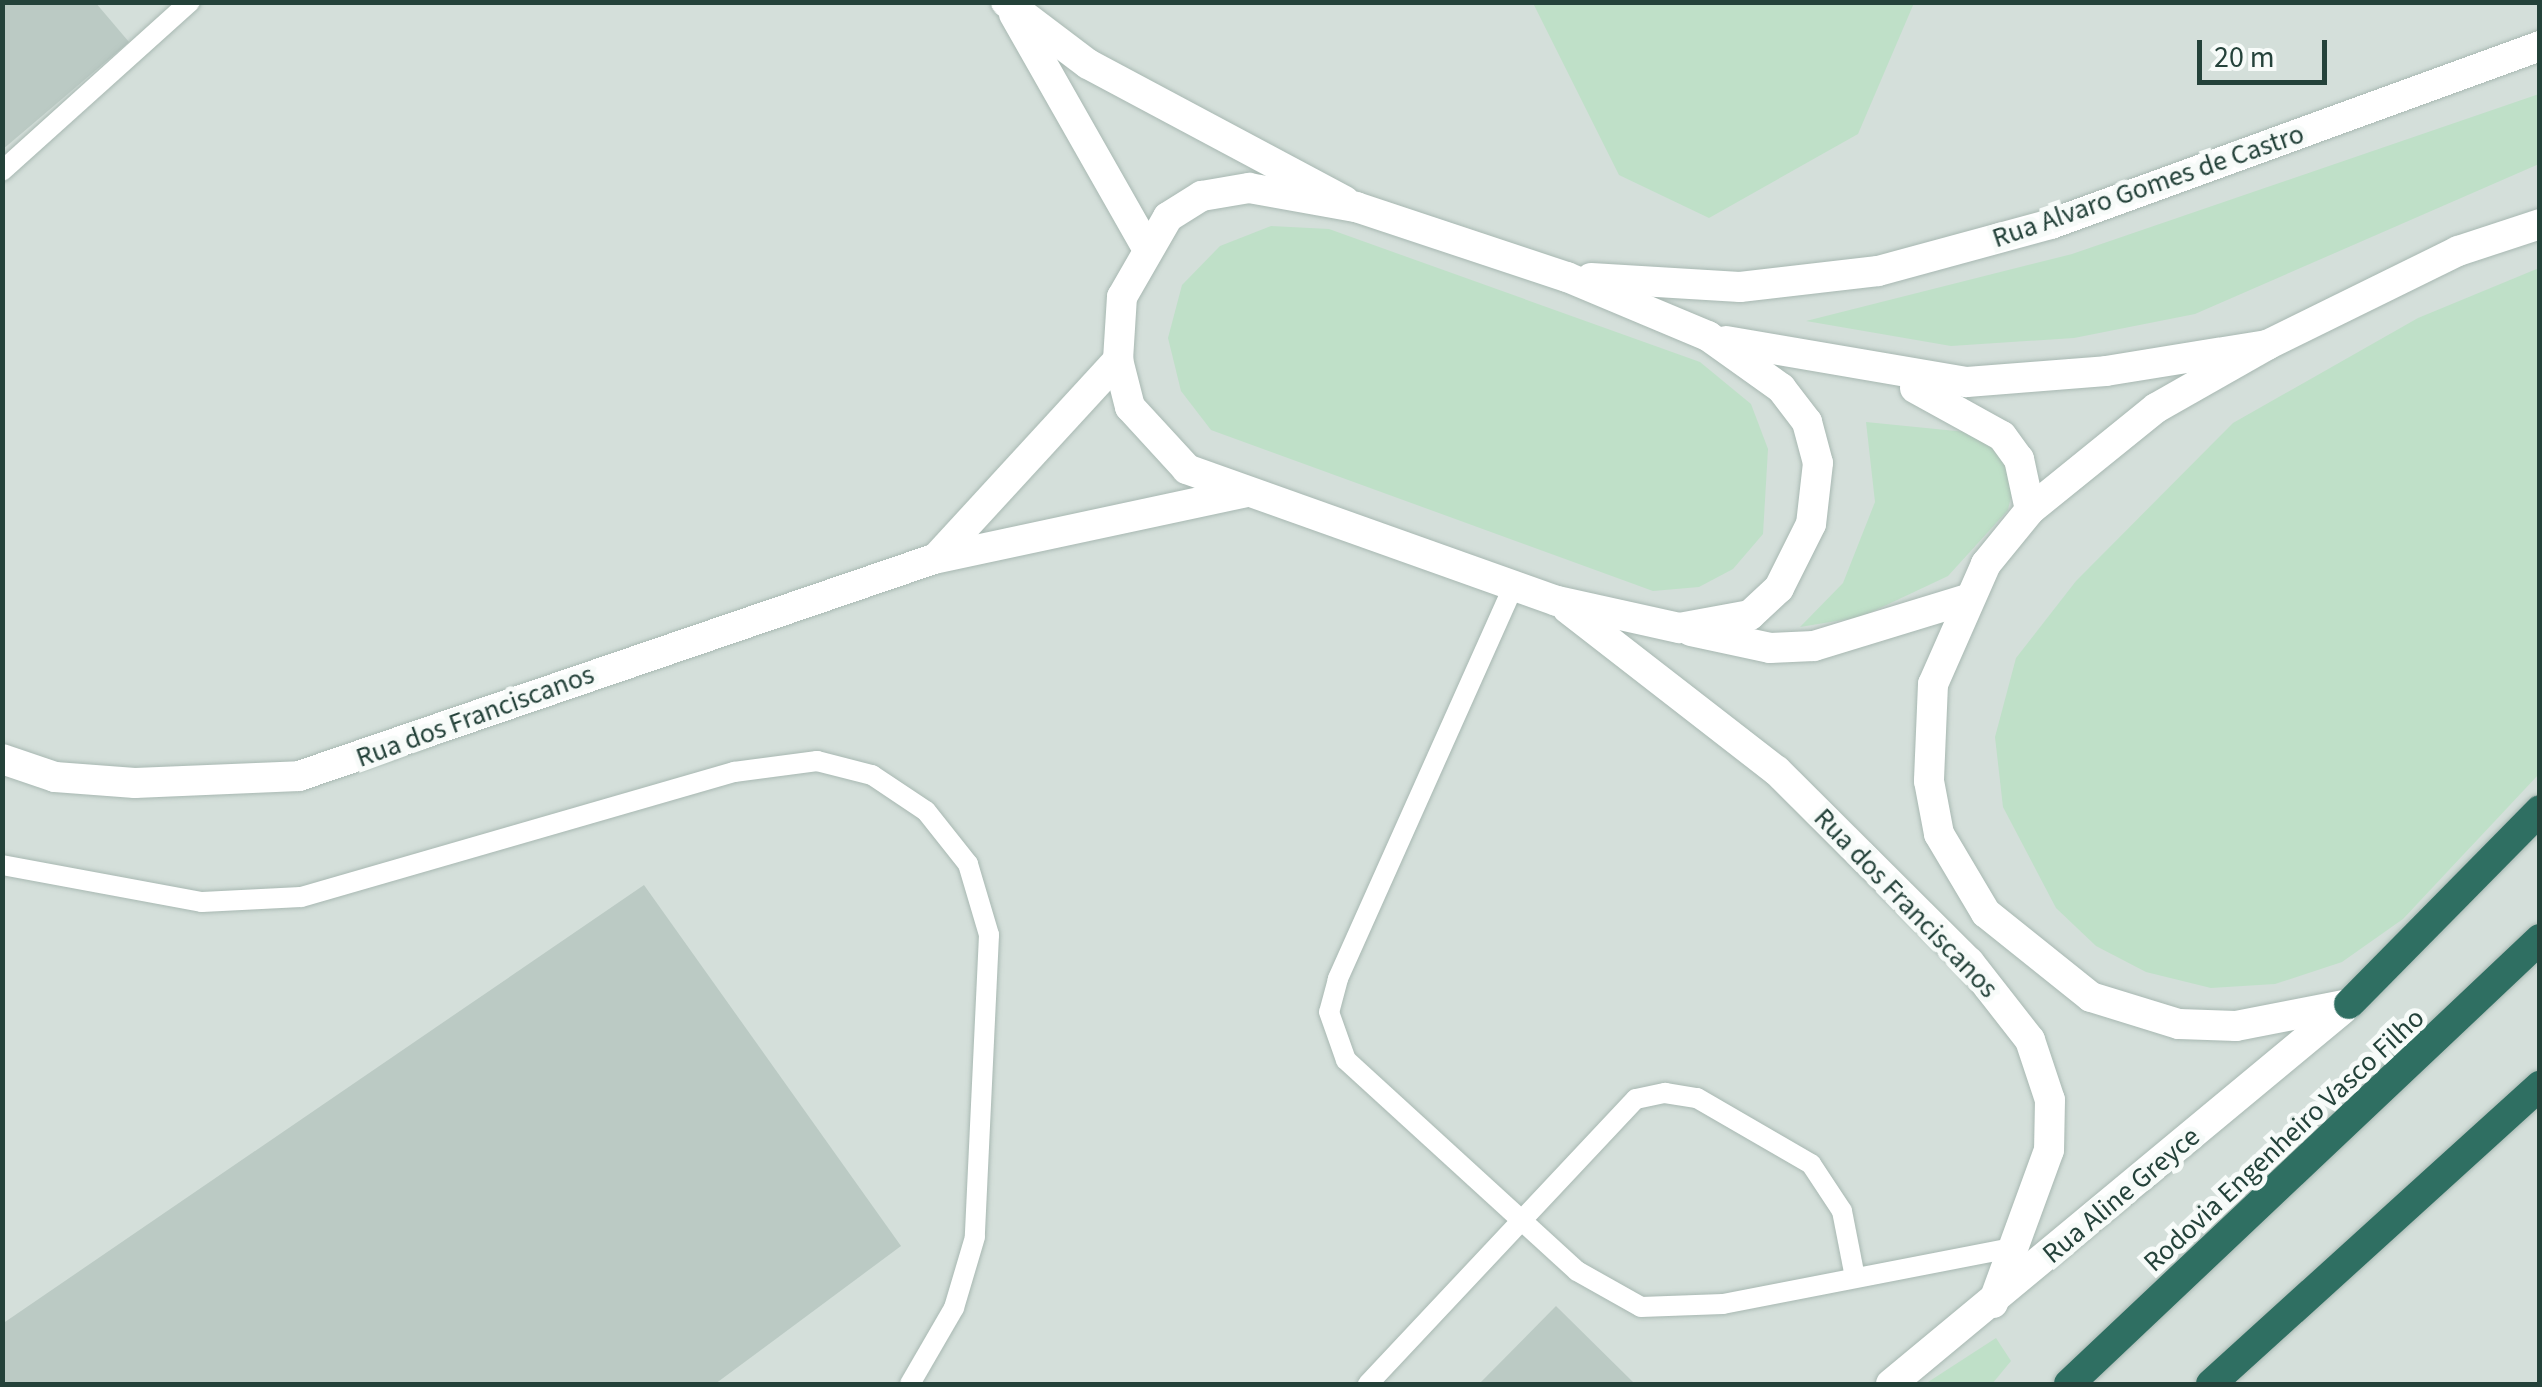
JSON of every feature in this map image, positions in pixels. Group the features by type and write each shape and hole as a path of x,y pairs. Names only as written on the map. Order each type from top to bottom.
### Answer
{"highway":[{"path":"2349,1004 2540,810"},
{"name":"Rodovia Engenheiro Vasco Filho","path":"2069,1384 2540,939"},
{"path":"2211,1384 2540,1086"}],"main road":[{"path":"1008,5 1158,105 1356,207"},
{"path":"1008,5 1145,245"},
{"name":"Rua Alvaro Gomes de Castro","path":"1567,277 1740,286 1878,271 2051,224 2539,46"},
{"path":"1964,600 1814,646 1770,648 1558,601 1246,492 1188,469 1154,441 1130,407 1118,360 1122,296 1145,245 1202,196 1249,188 1356,207 1567,277 1708,336 1880,374 2029,381 2267,345"},
{"path":"2349,1004 2236,1026 2134,1014 2053,972 1986,913 1940,834 1928,782 1933,684 1964,600 2030,510 2156,408 2267,345 2458,252 2540,224"},
{"path":"1679,628 1750,615 1779,588 1811,524 1818,464 1807,422 1781,388 1708,336"},
{"name":"Rua dos Franciscanos","path":"934,560 1118,360"},
{"path":"1880,374 2002,436 2019,459 2030,510"},
{"name":"Rua dos Franciscanos","path":"2,759 55,777 135,784 299,776 934,560 1246,492"},
{"name":"Rua dos Franciscanos","path":"1558,601 1778,771 1969,962 2030,1040 2050,1100 2049,1150 2017,1247 1993,1303"},
{"name":"Rua Aline Greyce","path":"1891,1384 2349,1004"}],"lane":[{"path":"2,171 190,2"},
{"path":"1514,585 1329,1012 1346,1060 1518,1220 1610,1295 1641,1307 1678,1311 2017,1247"},
{"path":"2,865 202,902 301,896 734,772 818,761 872,775 926,812 968,864 988,935 975,1237 954,1308 910,1384"},
{"path":"1368,1384 1518,1220 1636,1100 1665,1092 1697,1098 1812,1164 1842,1212 1855,1277"}],"shaded area":[{"path":"3,3 2539,3 2539,1384 3,1384"}],"green space":[{"path":"1533,3 1914,3 1858,134 1709,218 1619,175"},
{"path":"2539,94 2539,164 2195,314 2074,338 1951,346 1806,321 2072,254"},
{"path":"1271,226 1329,229 1700,362 1751,404 1768,449 1763,534 1733,569 1699,587 1653,591 1211,430 1181,391 1168,338 1182,285 1220,246"},
{"path":"2539,268 2539,774 2403,919 2342,962 2275,984 2211,988 2146,972 2096,946 2056,908 2003,807 1995,737 2016,658 2076,581 2233,423 2418,318"},
{"path":"1866,422 1966,432 2000,447 2016,474 2008,510 1948,576 1861,617 1800,627 1843,583 1875,502"},
{"path":"1996,1338 2011,1361 1992,1384 1925,1384"}],"building":[{"path":"2,2 95,2 129,42 2,150"},
{"path":"644,885 901,1246 715,1384 2,1384 2,1324"},
{"path":"1556,1306 1635,1384 1479,1384"}]}
